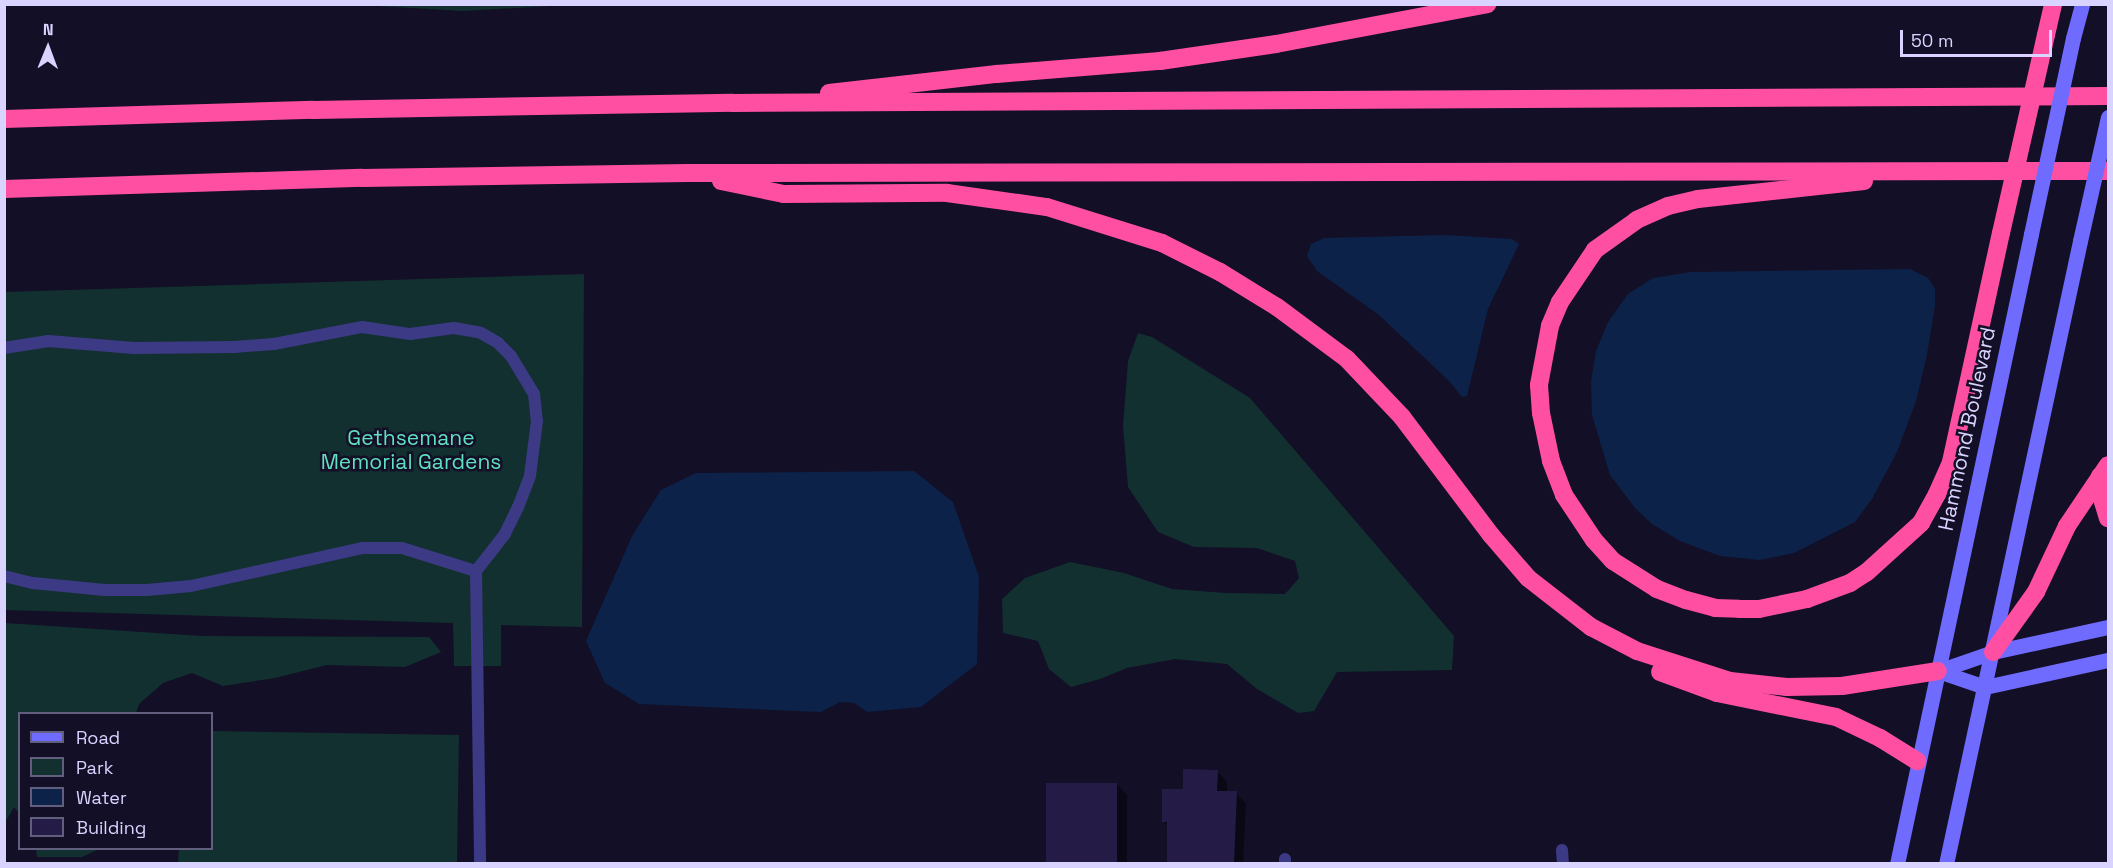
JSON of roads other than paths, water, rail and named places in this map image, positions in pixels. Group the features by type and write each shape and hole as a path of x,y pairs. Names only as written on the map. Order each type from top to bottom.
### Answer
{"highway":[{"path":"734,103 997,74 1160,61 1276,44 1487,4"},
{"path":"1948,171 1698,199 1668,206 1637,220 1595,250 1560,302 1550,326 1539,385 1541,413 1551,461 1563,495 1594,540 1614,561 1657,589 1715,608 1759,609 1783,605 1830,591 1867,572 1921,523 1951,462 2053,4"},
{"path":"4,119 313,110 734,103 2109,96"},
{"path":"4,189 362,177 687,173 2109,171"},
{"path":"687,173 784,194 947,193 1047,207 1162,243 1200,262 1277,307 1347,359 1402,417 1491,535 1528,578 1591,627 1637,651 1730,681 1787,687 1842,686 1938,671"},
{"path":"1993,652 2036,592 2067,526 2104,470"},
{"path":"2104,470 2103,502 2109,518"},
{"path":"1637,651 1657,670 1717,693 1836,717 1880,738 1917,761"}],"street":[{"name":"Hammond Boulevard","path":"1897,864 1917,761 2082,4"},
{"path":"1946,864 2109,117"},
{"path":"1938,671 1993,652 2109,627"},
{"path":"1938,671 1985,687 2109,660"}],"lane":[{"path":"4,348 48,341 145,348 234,347 274,344 362,327 410,334 454,328 481,333 498,343 525,376 534,394 537,421 530,476 518,507 505,534 476,571 480,864"},
{"path":"4,576 33,583 105,590 147,590 191,586 363,548 402,548 476,571"},
{"path":"1562,850 1563,864"}],"water":[{"path":"1445,235 1512,239 1519,244 1488,309 1467,396 1462,397 1449,381 1379,315 1317,271 1307,256 1311,244 1324,238"},
{"path":"1910,269 1928,278 1935,289 1935,305 1927,355 1916,401 1897,452 1872,499 1855,522 1794,553 1760,560 1720,556 1680,541 1652,524 1635,508 1610,475 1592,415 1591,381 1596,351 1608,322 1628,294 1653,278 1691,272"},
{"path":"914,471 953,502 979,577 977,664 921,707 867,712 854,703 840,702 821,712 639,704 605,683 586,641 632,536 661,490 696,473"}],"park label":[{"name":"Gethsemane Memorial Gardens","path":"411,450"}]}
